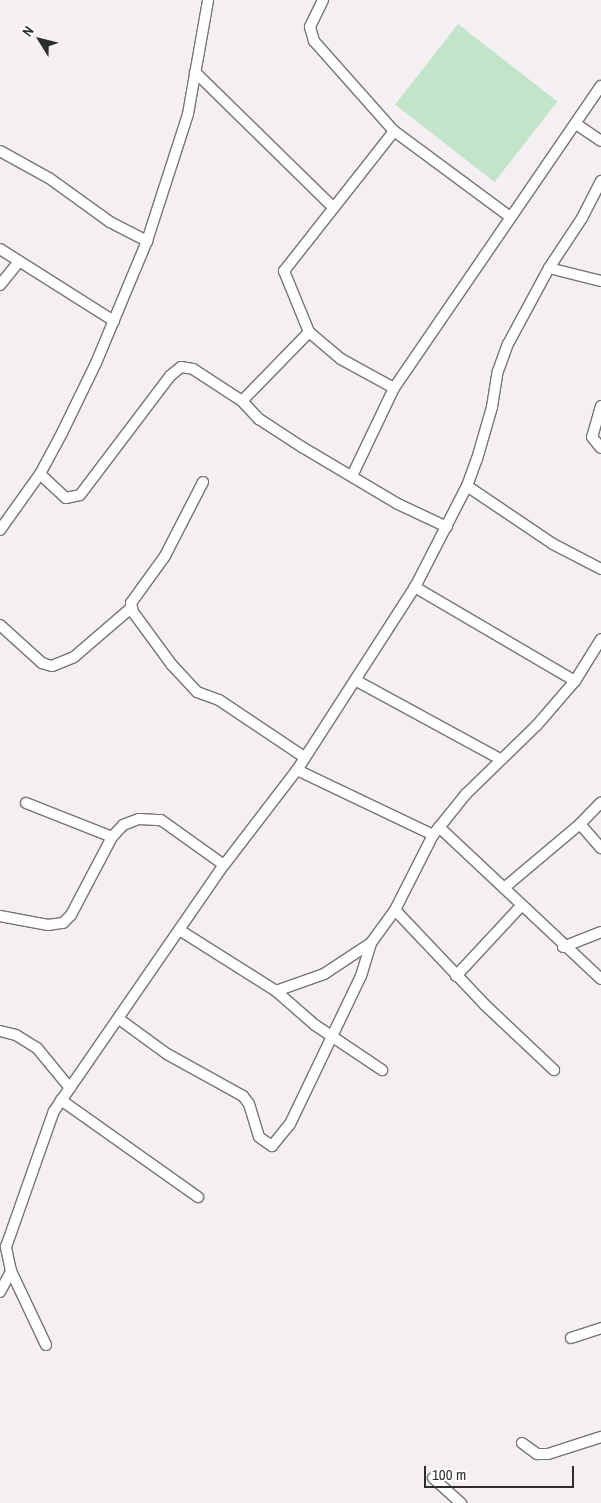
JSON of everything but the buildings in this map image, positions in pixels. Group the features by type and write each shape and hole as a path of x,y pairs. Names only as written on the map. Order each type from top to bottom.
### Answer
{"street":[{"path":"0,530 40,474 96,363 147,242 188,114 208,0"},
{"path":"323,0 310,27 314,41 394,131 509,216"},
{"path":"195,72 332,206"},
{"path":"352,476 394,388 509,216 576,124 601,86"},
{"path":"576,124 601,141"},
{"path":"394,131 332,206 284,271 308,332 342,358 394,388"},
{"path":"0,151 49,178 102,217 147,242"},
{"path":"46,1345 11,1271 3,1247 47,1128 61,1100 181,931 224,865 298,770 304,757 415,587 467,486 492,407 498,371 508,344 549,268 582,218 601,181"},
{"path":"0,249 114,321"},
{"path":"0,285 18,262"},
{"path":"549,268 601,281"},
{"path":"242,402 308,332"},
{"path":"40,474 66,498 80,495 170,376 181,367 193,369 242,402 259,419 398,504 447,526"},
{"path":"601,406 592,437 601,448"},
{"path":"0,625 42,663 52,666 74,657 131,608 138,593 165,556 202,482"},
{"path":"467,486 553,544 601,569"},
{"path":"415,587 575,681"},
{"path":"131,608 172,665 197,692 220,700 304,757"},
{"path":"276,991 324,974 371,943 395,910 436,831 500,759 537,725 575,681 601,639"},
{"path":"355,680 500,759"},
{"path":"298,770 436,831 504,888 563,947 601,979"},
{"path":"504,888 580,824 601,802"},
{"path":"26,803 112,837"},
{"path":"0,916 48,926 63,923 72,915 112,837 123,825 139,818 155,819 224,865"},
{"path":"580,824 601,848"},
{"path":"456,976 521,906"},
{"path":"395,910 456,976 554,1070"},
{"path":"181,931 276,991 332,1037 382,1070"},
{"path":"563,947 601,932"},
{"path":"119,1019 167,1054 243,1096 259,1137 272,1146 290,1124 362,976 371,943"},
{"path":"2,1030 37,1048 70,1088"},
{"path":"61,1100 198,1196"},
{"path":"0,1292 11,1271"},
{"path":"571,1338 601,1328"},
{"path":"522,1443 538,1454 548,1454 601,1437"},
{"path":"433,1478 461,1503"}],"green space":[{"path":"458,24 557,102 494,182 395,104"}]}
